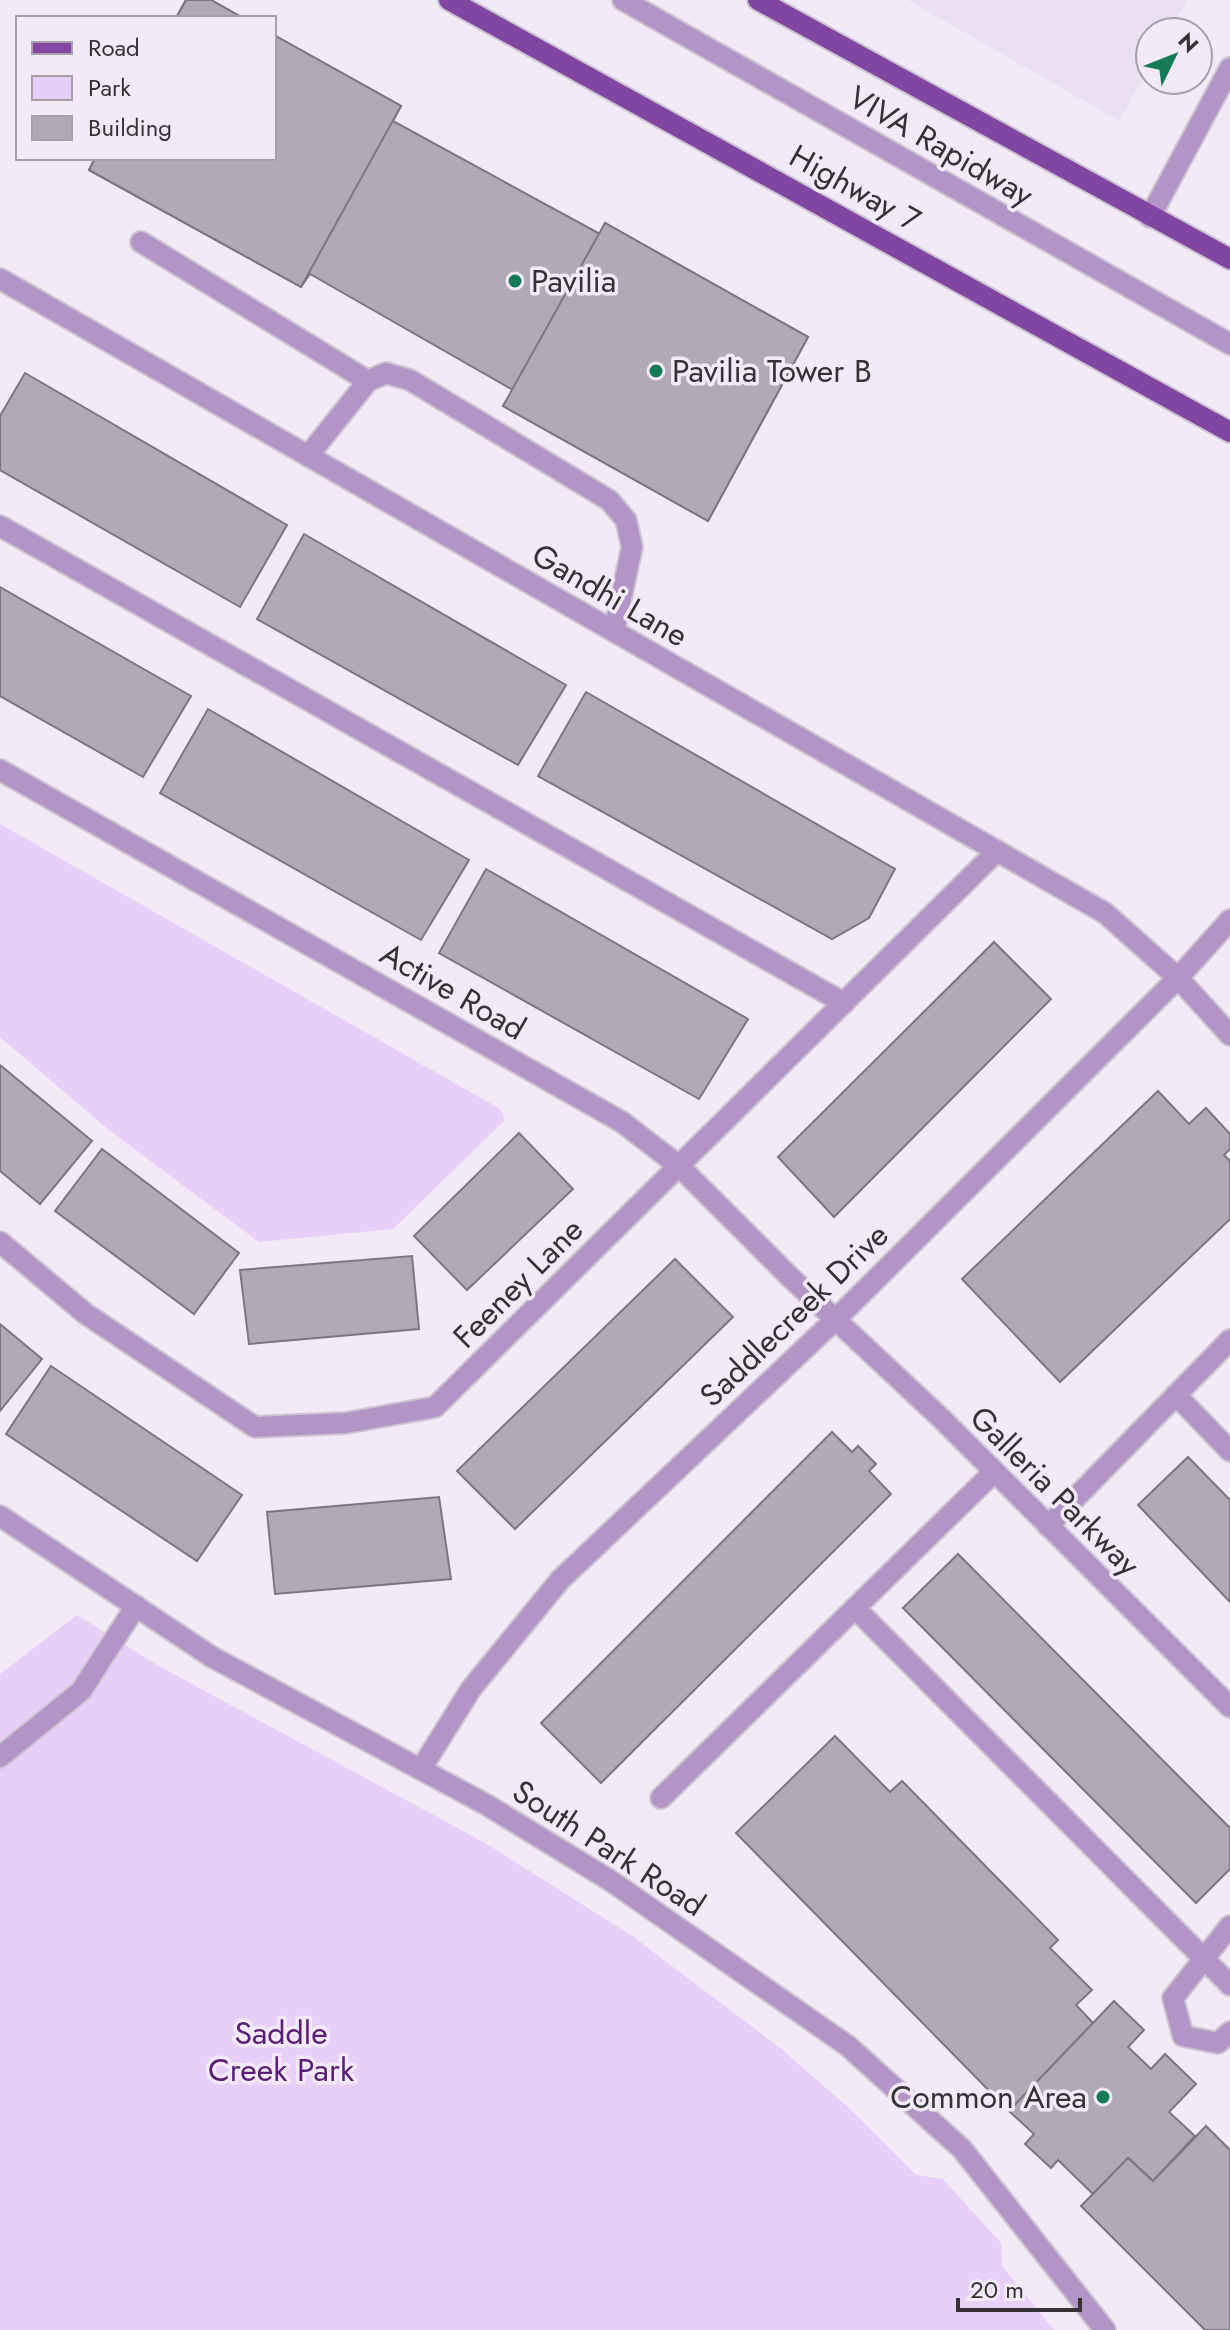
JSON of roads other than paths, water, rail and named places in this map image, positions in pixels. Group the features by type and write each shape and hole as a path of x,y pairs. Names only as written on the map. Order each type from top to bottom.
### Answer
{"main road":[{"name":"Highway 7","path":"449,0 1230,432"},
{"path":"758,0 1230,259"}],"street":[{"name":"VIVA Rapidway","path":"623,0 1230,344"},
{"path":"1150,217 1230,68"},
{"path":"141,242 368,381"},
{"name":"Gandhi Lane","path":"2,286 308,456 1105,913 1178,978 1230,1035"},
{"path":"308,456 368,381 386,373 410,380 609,500 626,520 632,547 614,631"},
{"path":"0,526 844,1003"},
{"name":"Active Road","path":"0,770 622,1122 679,1166 836,1319"},
{"name":"Feeney Lane","path":"0,1242 86,1314 255,1427 346,1423 435,1407 997,851"},
{"name":"Saddlecreek Drive","path":"421,1769 471,1689 560,1580 836,1319 1178,978 1230,920"},
{"name":"Galleria Parkway","path":"836,1319 1230,1707"},
{"path":"1048,1526 1230,1340"},
{"path":"1176,1395 1230,1451"},
{"path":"661,1798 994,1472"},
{"name":"South Park Road","path":"0,1516 212,1657 487,1805 611,1881 848,2046 962,2149 1105,2330"},
{"path":"0,1757 81,1691 136,1606"},
{"path":"855,1608 1230,1985"},
{"path":"1230,1926 1173,1998 1183,2036 1218,2043 1230,2032"}],"place":[{"name":"Pavilia","path":"515,281"},
{"name":"Pavilia Tower B","path":"656,371"},
{"name":"Common Area","path":"1103,2097"}],"park label":[{"name":"Saddle Creek Park","path":"281,2052"}]}
